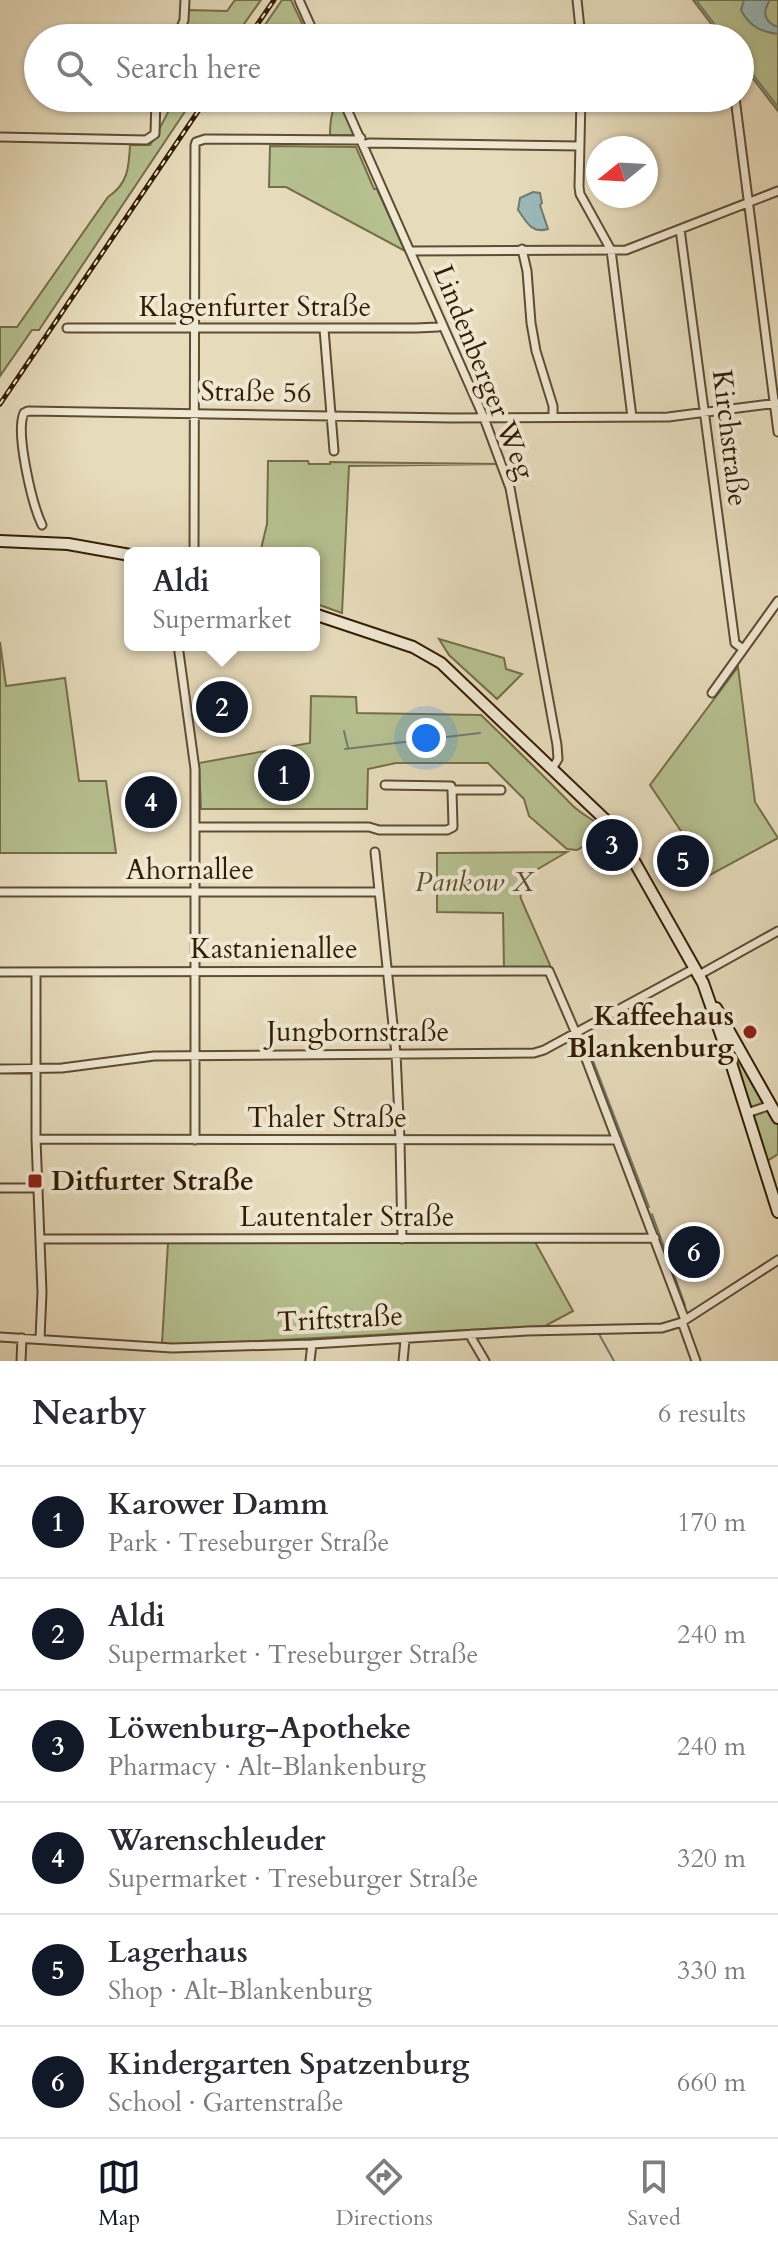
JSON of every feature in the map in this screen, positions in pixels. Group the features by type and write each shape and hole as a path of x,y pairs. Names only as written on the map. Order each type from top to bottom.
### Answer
{"main road":[{"path":"0,541 68,544 124,554"},
{"path":"320,616 413,647 450,670 614,828 778,1118"},
{"path":"707,993 778,1212"}],"street":[{"path":"182,24 185,0"},
{"path":"299,0 310,24"},
{"path":"577,0 580,24"},
{"path":"0,137 146,140 155,134 156,112"},
{"name":"Lindenberger Weg","path":"349,112 484,418 510,488 557,745 558,759 552,769"},
{"path":"581,112 580,194 611,250 632,417"},
{"path":"737,112 778,432"},
{"path":"194,547 196,142 357,140 378,143 580,146"},
{"path":"410,251 626,250 778,191"},
{"name":"Kirchstraße","path":"680,229 735,643 743,649"},
{"path":"522,249 533,337 553,406 553,417"},
{"name":"Klagenfurter Straße","path":"67,328 324,329 443,325"},
{"path":"324,329 334,451"},
{"name":"Straße 56","path":"42,525 33,502 24,458 21,419 28,411 484,418 668,417 776,403"},
{"path":"712,693 778,601"},
{"path":"179,651 195,769 195,1140"},
{"path":"195,827 369,827 379,830 447,830 453,827 451,786 385,785"},
{"path":"452,790 501,790"},
{"path":"375,852 396,1054 402,1239"},
{"name":"Ahornallee","path":"0,892 379,892"},
{"name":"Jungbornstraße","path":"0,1069 62,1068 154,1056 534,1053 778,931"},
{"name":"Kastanienallee","path":"0,972 549,971 575,1033"},
{"path":"36,972 40,1339"},
{"path":"575,1033 655,1238 696,1361"},
{"path":"747,1113 771,1105"},
{"name":"Thaler Straße","path":"36,1139 617,1140"},
{"path":"0,1188 38,1188"},
{"name":"Lautentaler Straße","path":"40,1239 655,1238"},
{"path":"684,1321 778,1260"},
{"name":"Triftstraße","path":"0,1337 172,1348 662,1328 684,1321"},
{"path":"472,1334 485,1361"},
{"path":"21,1361 22,1338"},
{"path":"403,1361 405,1340"},
{"path":"310,1361 312,1344"}],"green space":[{"path":"235,0 261,0 244,24 185,24 189,10 227,11"},
{"path":"282,0 291,0 302,24 266,24"},
{"path":"693,0 778,0 778,111 754,80 754,24 711,24"},
{"path":"168,112 185,112 39,330 32,330 0,376 0,327 17,327 108,197 120,186 128,168 130,145 150,145"},
{"path":"333,112 344,112 355,134 330,135"},
{"path":"270,146 356,147 405,251 286,187 269,187"},
{"path":"268,461 308,461 309,464 500,464 349,466 342,613 320,605 320,547 261,547 267,524"},
{"path":"439,639 504,658 506,669 522,674 497,699 449,655"},
{"path":"0,642 6,686 65,678 79,781 106,781 116,853 0,853"},
{"path":"738,667 755,802 778,838 699,881 681,849 689,843 650,785"},
{"path":"311,696 356,697 357,713 481,715 572,805 608,832 577,850 567,849 529,816 524,799 488,763 396,763 368,769 367,809 201,809 199,763 310,743"},
{"name":"Pankow X","path":"567,852 519,880 521,899 550,968 504,968 503,913 437,912 437,853"},
{"path":"718,1016 765,1100 764,1104 755,1108 748,1105"},
{"path":"768,1110 778,1122 778,1154 767,1161 753,1118 756,1113"},
{"path":"535,1242 573,1311 545,1326 180,1345 162,1343 168,1243"}],"water":[{"path":"744,0 770,0 766,16 778,27 778,34 761,30 741,10"},
{"path":"533,192 540,193 540,205 548,229 533,228 518,210 520,198"}],"waterway":[{"path":"696,0 714,24"},
{"path":"754,76 778,107"},
{"path":"344,731 348,748"},
{"path":"345,749 480,733"},
{"path":"584,1037 649,1207"},
{"path":"652,1214 685,1305"},
{"path":"599,1334 614,1361"}],"railway":[{"path":"258,24 274,0"},
{"path":"0,404 198,112"}],"place":[{"name":"Aldi","path":"222,707"},
{"name":"Karower Damm","path":"284,775"},
{"name":"Warenschleuder","path":"151,802"},
{"name":"Löwenburg-Apotheke","path":"612,845"},
{"name":"Lagerhaus","path":"683,861"},
{"name":"Kaffeehaus Blankenburg","path":"750,1032"},
{"name":"Ditfurter Straße","path":"35,1181"},
{"name":"Kindergarten Spatzenburg","path":"694,1252"}]}
